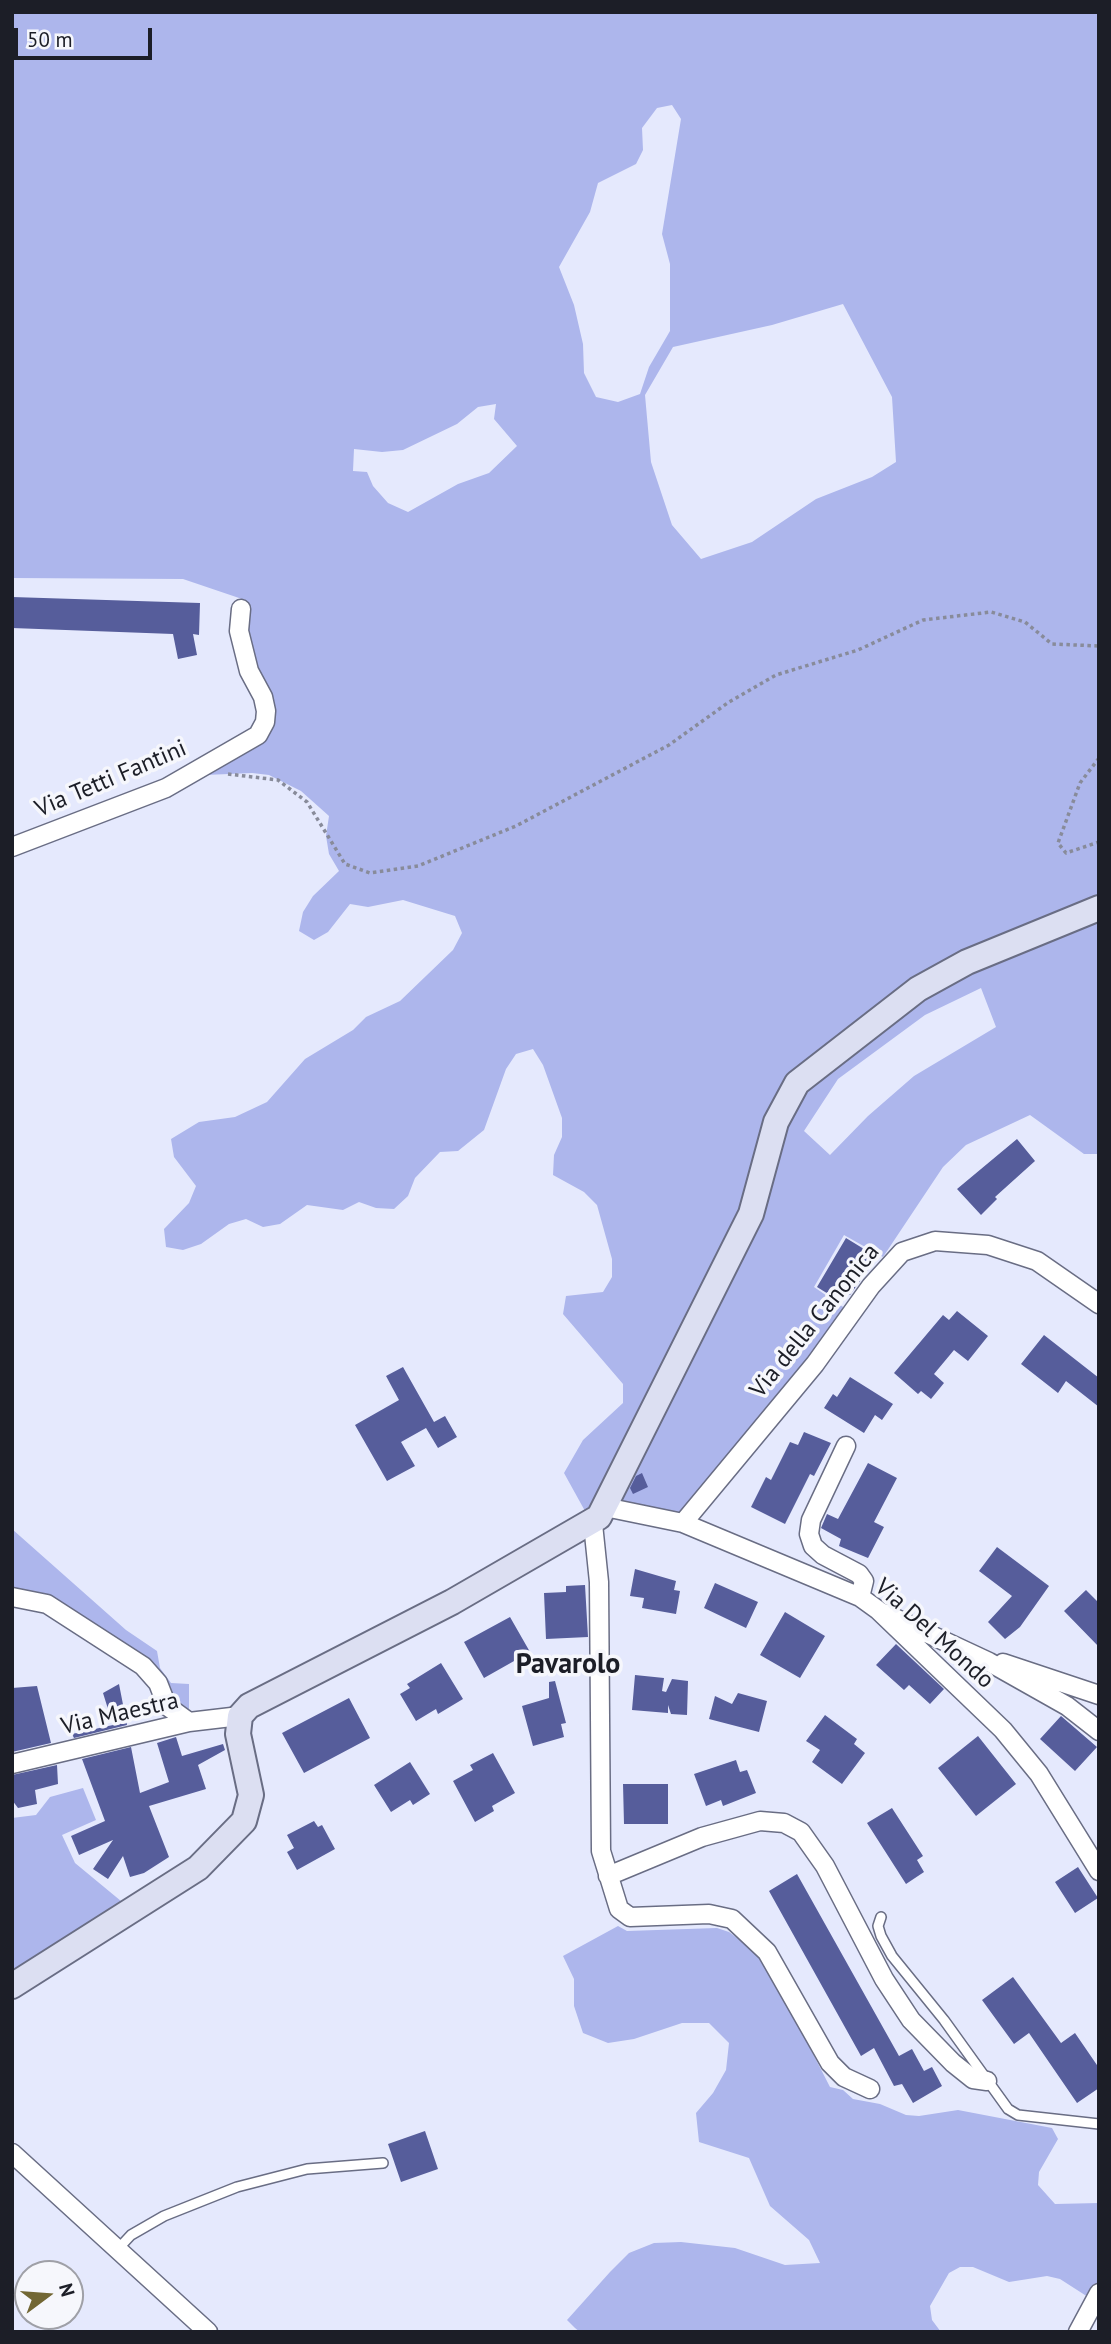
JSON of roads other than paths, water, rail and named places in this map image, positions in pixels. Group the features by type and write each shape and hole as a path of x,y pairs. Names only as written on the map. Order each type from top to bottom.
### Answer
{"street":[{"name":"Via Tetti Fantini","path":"12,846 166,788 258,735 265,722 263,697 249,671 239,631 241,609"},
{"path":"870,2089 844,2077 830,2063 767,1952 732,1919 709,1914 631,1917 619,1909 601,1851 599,1582 608,1513 751,1214 776,1122 797,1083 918,989 967,962 1099,908"},
{"name":"Via della Canonica","path":"683,1522 815,1364 871,1286 902,1252 935,1241 988,1245 1037,1261 1099,1304"},
{"path":"846,1446 811,1520 809,1534 813,1546 823,1555 859,1574 863,1581 860,1597"},
{"path":"12,1986 198,1868 244,1821 251,1795 238,1734 240,1716 249,1706 452,1602 608,1513"},
{"name":"Via Del Mondo","path":"608,1513 683,1522 860,1597 878,1610 1003,1730 1039,1773 1099,1871"},
{"path":"12,1597 47,1604 143,1666 158,1683 166,1706 189,1722"},
{"path":"878,1610 989,1662 1067,1706 1099,1731"},
{"path":"989,1662 1017,1667 1099,1695"},
{"name":"Via Maestra","path":"12,1764 189,1722 240,1716"},
{"path":"608,1876 702,1837 760,1821 784,1823 801,1832 815,1849 843,1896 884,1979 911,2020 953,2063 973,2079 987,2081"},
{"path":"12,2153 208,2332"},
{"path":"1078,2332 1099,2293"}],"lane":[{"path":"881,1917 878,1926 881,1937 892,1956 1003,2105 1018,2115 1099,2124"},
{"path":"117,2250 131,2235 153,2222 226,2190 307,2169 383,2163"}],"district":[{"name":"Pavarolo","path":"568,1665"}]}
